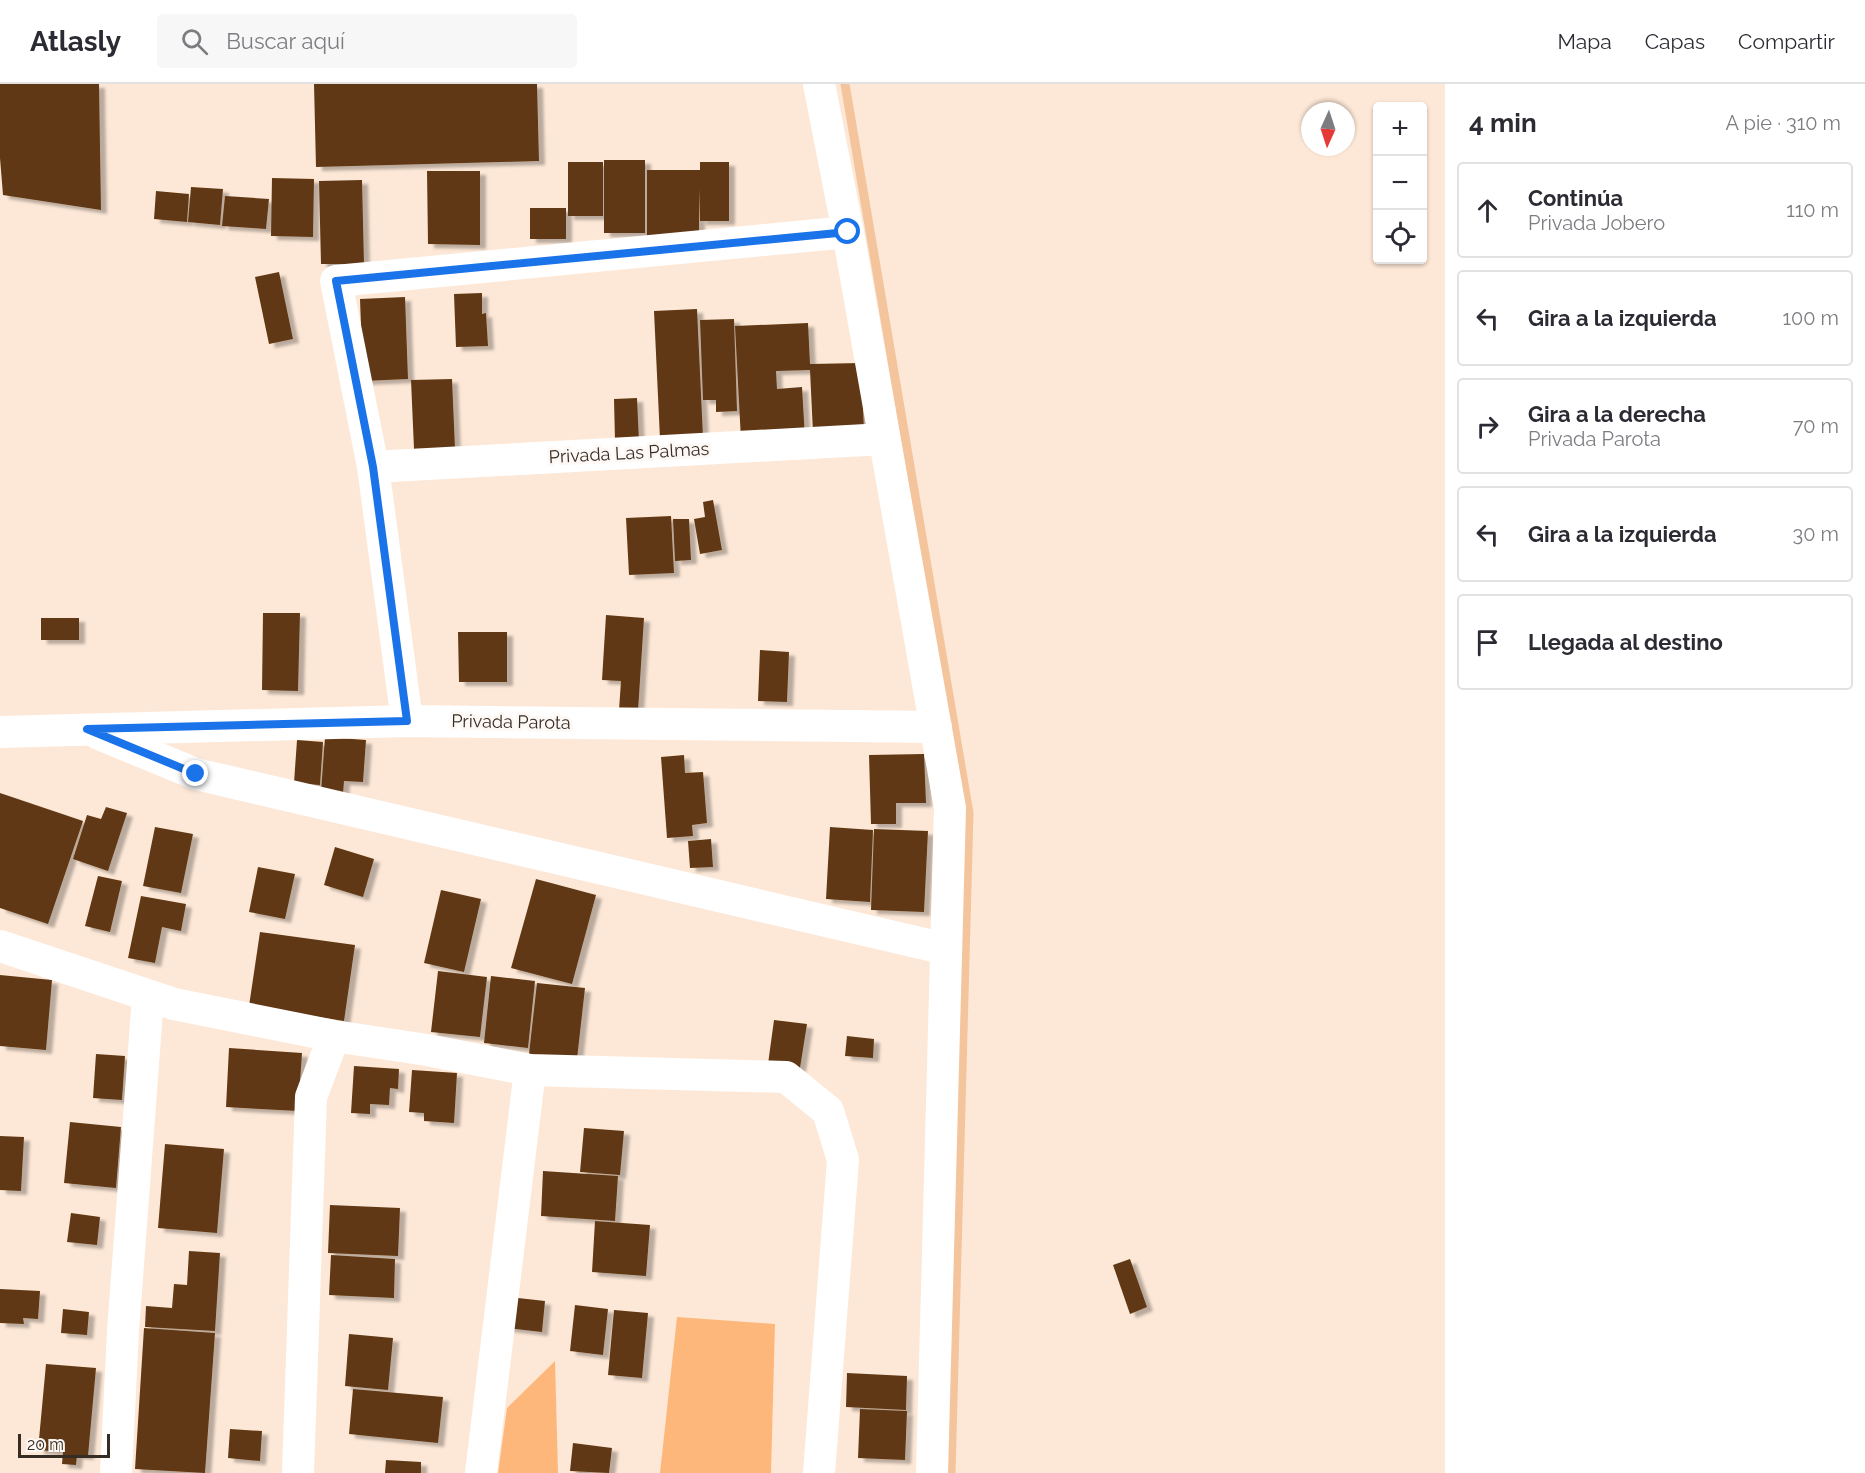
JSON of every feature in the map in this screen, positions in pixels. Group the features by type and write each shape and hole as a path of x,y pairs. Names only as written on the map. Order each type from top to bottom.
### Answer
{"street":[{"path":"819,84 848,232 950,808 932,1473"},
{"path":"407,721 373,467 336,281 848,232"},
{"name":"Privada Las Palmas","path":"373,467 884,439"},
{"name":"Privada Parota","path":"0,732 407,721 936,727"},
{"path":"87,729 196,774 946,949"},
{"path":"0,946 174,1004 334,1036 427,1050 530,1070 786,1077 828,1111 843,1160 819,1473"},
{"path":"116,1473 123,1331 148,997"},
{"path":"298,1473 311,1097 334,1036"},
{"path":"481,1473 530,1070"}],"shaded area":[{"path":"677,1317 775,1324 771,1473 660,1473"},
{"path":"555,1361 558,1473 498,1473 507,1408"}],"building":[{"path":"0,84 99,84 101,210 3,195 0,158"},
{"path":"314,84 537,84 539,161 316,167"},
{"path":"604,160 645,160 645,233 604,233"},
{"path":"568,162 603,162 603,216 568,216"},
{"path":"700,162 729,162 729,221 700,221 699,188 699,239 647,239 647,170 700,170"},
{"path":"427,171 480,171 480,245 428,244"},
{"path":"272,178 314,179 313,237 271,236"},
{"path":"362,180 364,264 321,264 319,181"},
{"path":"191,187 223,189 220,225 188,222"},
{"path":"156,191 189,194 187,222 154,219"},
{"path":"225,196 269,199 266,229 222,226"},
{"path":"530,208 566,208 566,239 530,239"},
{"path":"279,272 293,339 269,344 255,277"},
{"path":"482,293 482,314 486,313 488,346 456,347 454,294"},
{"path":"405,297 408,379 363,381 360,299"},
{"path":"697,309 703,437 660,439 654,311"},
{"path":"734,319 737,411 716,412 716,400 703,400 700,320"},
{"path":"808,323 810,364 861,363 864,431 813,433 810,370 776,371 777,389 802,387 805,438 741,440 735,326"},
{"path":"452,379 455,448 414,449 411,380"},
{"path":"637,398 639,441 615,441 614,399"},
{"path":"713,500 722,550 700,554 694,519 705,517 703,502"},
{"path":"671,516 674,573 629,575 626,518"},
{"path":"673,519 689,519 691,560 675,561"},
{"path":"263,613 300,613 298,691 262,690"},
{"path":"606,615 644,618 638,711 619,710 621,681 602,680"},
{"path":"41,618 79,618 79,640 41,640"},
{"path":"458,632 507,632 507,682 459,682"},
{"path":"760,650 789,652 787,702 758,701"},
{"path":"325,737 366,740 363,782 344,781 343,794 321,792"},
{"path":"297,740 323,742 320,785 294,783"},
{"path":"924,754 926,803 896,803 896,824 871,824 869,755"},
{"path":"684,755 685,773 703,772 707,823 692,825 693,836 667,838 661,757"},
{"path":"0,793 83,821 48,924 0,908"},
{"path":"106,807 127,813 108,871 73,859 87,815 101,819"},
{"path":"155,827 193,834 181,893 143,886"},
{"path":"830,827 873,830 870,902 826,899"},
{"path":"874,829 928,831 924,912 871,910"},
{"path":"711,839 713,867 690,868 688,841"},
{"path":"335,847 374,859 363,897 324,885"},
{"path":"258,867 295,874 285,919 249,912"},
{"path":"98,876 122,881 110,932 85,926"},
{"path":"536,879 596,895 572,984 511,968"},
{"path":"441,890 481,899 464,972 424,963"},
{"path":"141,896 186,904 181,931 162,927 155,963 128,958"},
{"path":"260,932 355,945 344,1021 249,1006"},
{"path":"438,971 487,977 480,1037 431,1032"},
{"path":"0,975 52,980 46,1050 0,1046"},
{"path":"491,976 535,981 528,1048 484,1043"},
{"path":"537,983 585,988 577,1059 529,1054"},
{"path":"774,1020 807,1024 800,1068 768,1064"},
{"path":"847,1036 874,1039 873,1058 845,1056"},
{"path":"229,1048 302,1053 298,1111 226,1107"},
{"path":"96,1054 125,1056 122,1100 93,1098"},
{"path":"354,1066 399,1069 398,1089 390,1088 389,1105 370,1104 370,1114 351,1113"},
{"path":"412,1070 457,1073 454,1123 424,1121 424,1113 409,1112"},
{"path":"70,1122 121,1127 116,1188 64,1183"},
{"path":"584,1128 624,1131 620,1175 580,1172"},
{"path":"0,1136 24,1137 21,1191 0,1190"},
{"path":"165,1144 224,1149 217,1233 158,1228"},
{"path":"543,1171 618,1176 615,1221 541,1216"},
{"path":"330,1205 400,1208 398,1256 328,1253"},
{"path":"71,1213 100,1217 97,1245 67,1242"},
{"path":"595,1221 650,1225 646,1276 592,1272"},
{"path":"189,1251 220,1253 215,1331 145,1327 146,1306 172,1308 174,1284 187,1285"},
{"path":"331,1255 395,1259 394,1298 329,1295"},
{"path":"1130,1259 1147,1307 1130,1314 1113,1265"},
{"path":"0,1289 40,1291 38,1319 23,1318 24,1324 0,1323"},
{"path":"509,1297 545,1301 542,1332 507,1328"},
{"path":"575,1305 608,1309 603,1355 570,1351"},
{"path":"63,1309 89,1312 87,1335 61,1333"},
{"path":"614,1310 648,1313 642,1378 608,1375"},
{"path":"144,1328 215,1333 205,1473 135,1469"},
{"path":"349,1334 393,1338 388,1390 345,1386"},
{"path":"46,1364 96,1368 88,1456 77,1455 76,1465 62,1464 63,1452 38,1450"},
{"path":"847,1373 907,1376 906,1410 846,1407"},
{"path":"353,1389 443,1397 438,1443 349,1434"},
{"path":"860,1409 907,1411 905,1460 858,1458"},
{"path":"230,1429 262,1431 260,1461 228,1458"},
{"path":"573,1443 612,1448 609,1473 570,1471"},
{"path":"386,1460 421,1462 421,1473 385,1473"}],"waterway":[{"path":"845,84 969,813 951,1473"}],"route":[{"path":"196,774 87,729 407,721 373,467 336,281 848,232"}]}
